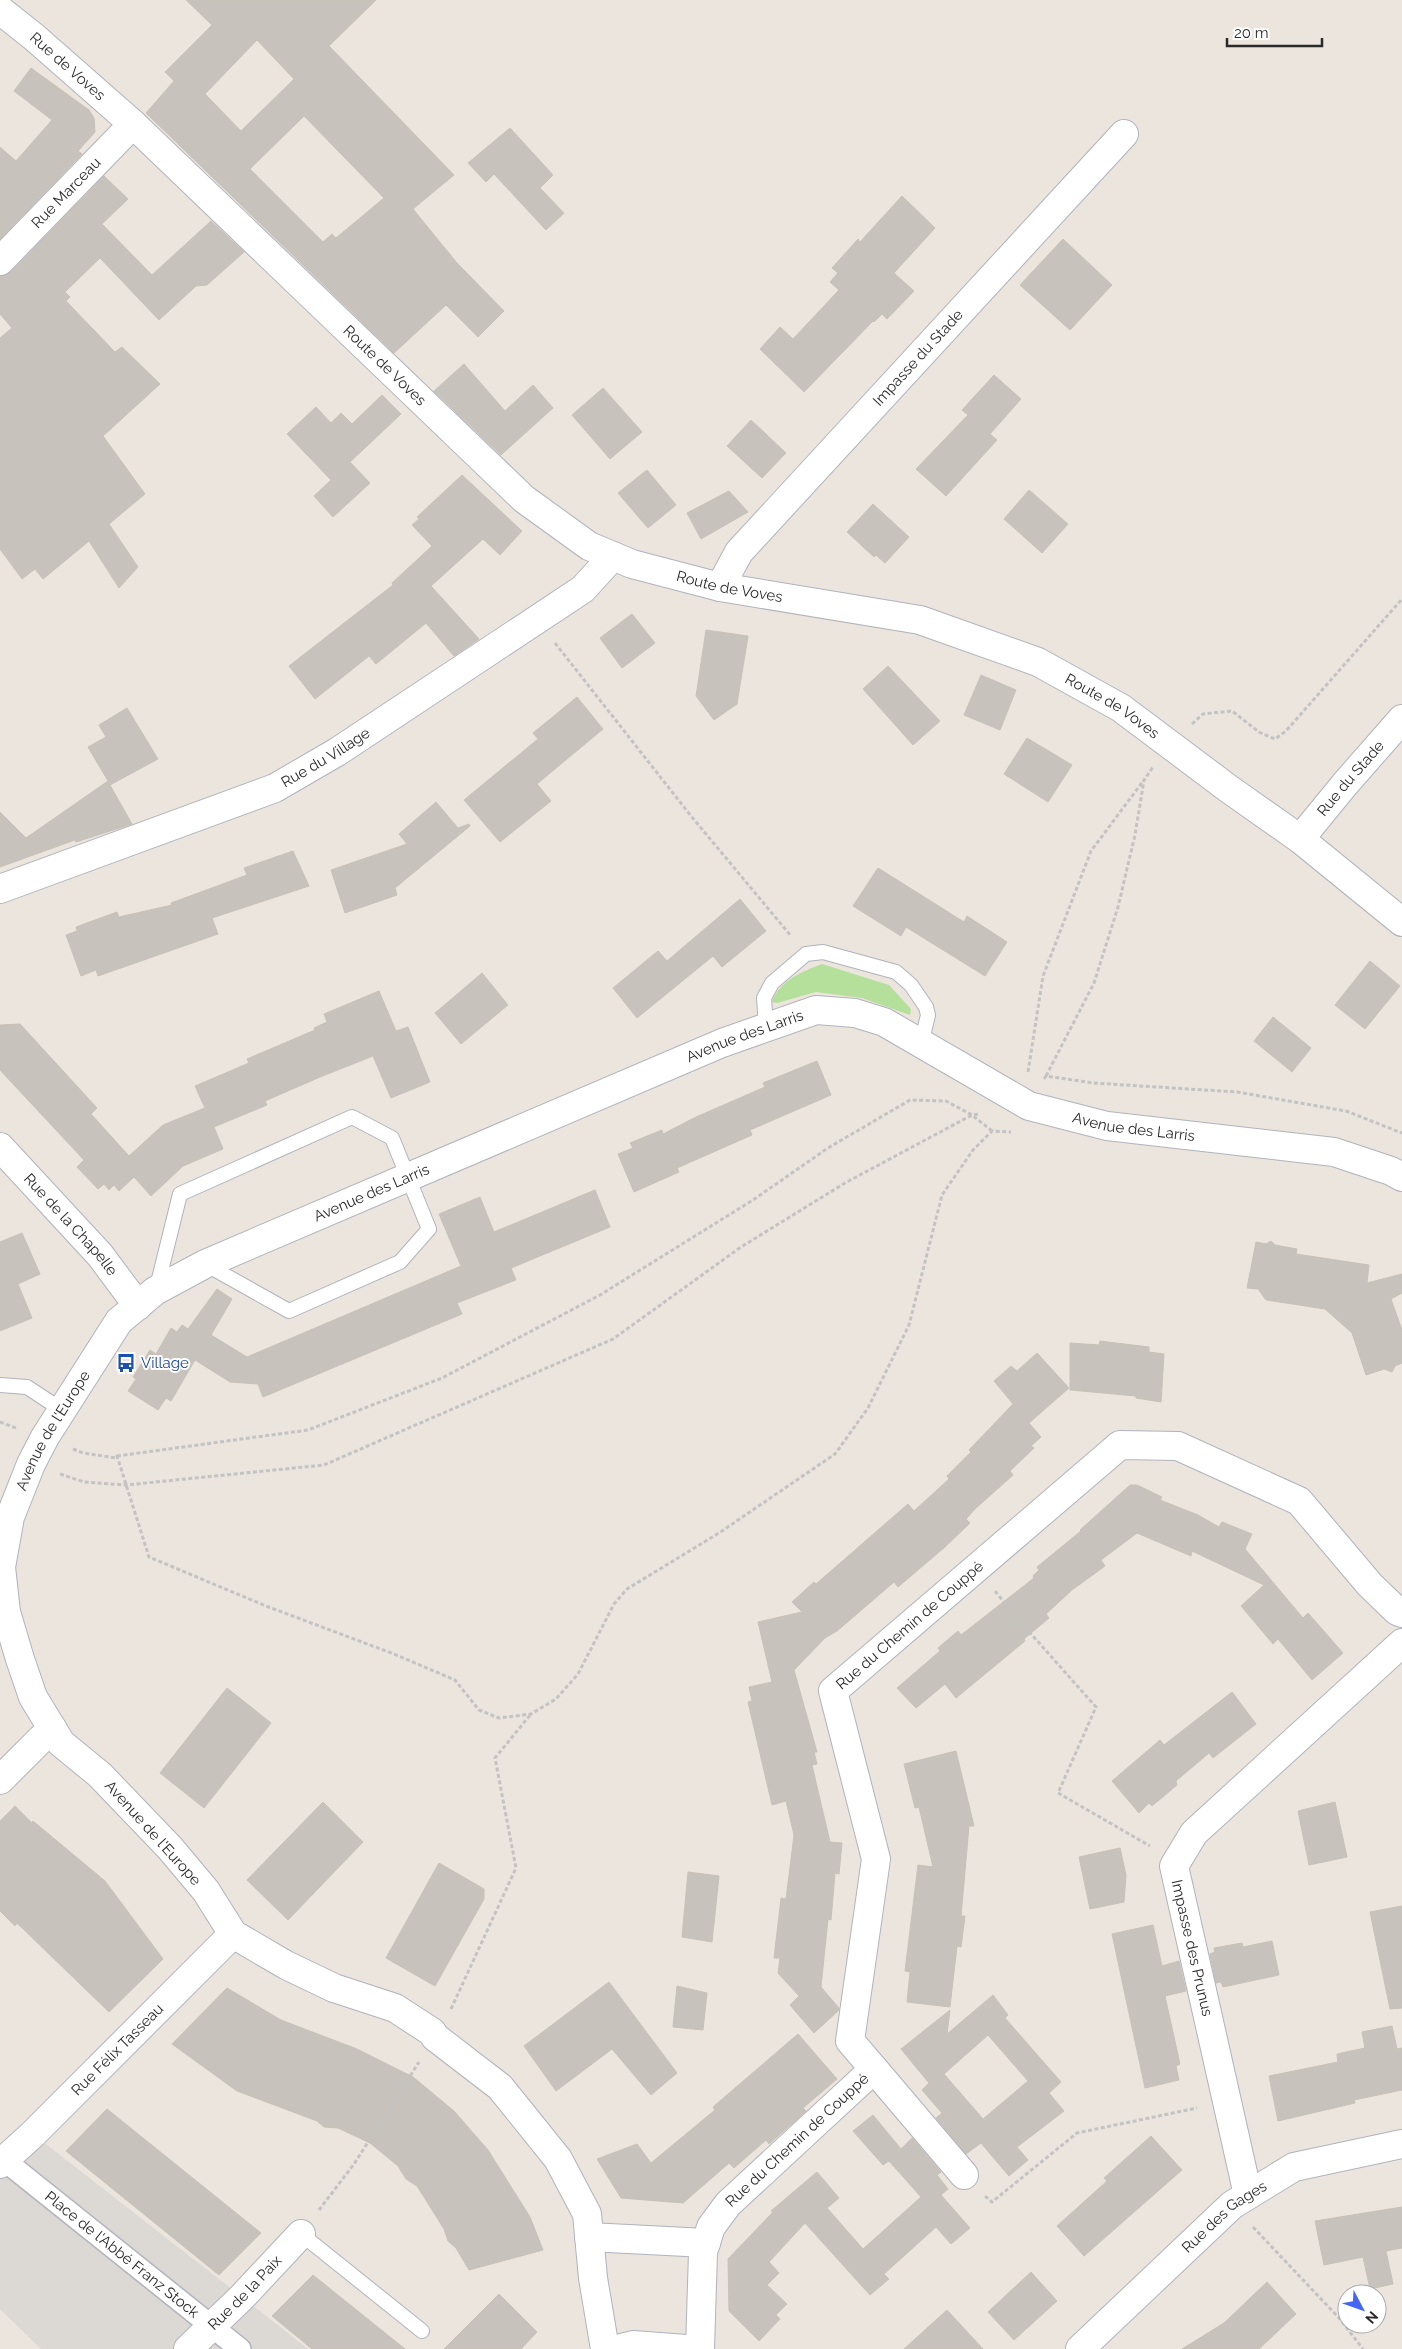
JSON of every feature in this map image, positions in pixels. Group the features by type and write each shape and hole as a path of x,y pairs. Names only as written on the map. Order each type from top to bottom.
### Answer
{"street":[{"name":"Rue de Voves","path":"0,10 34,37 133,124"},
{"name":"Rue Marceau","path":"0,261 133,124"},
{"name":"Route de Voves","path":"133,124 524,499 589,546 632,564 720,587 929,623 1038,662 1121,708 1229,789 1300,839 1402,922"},
{"name":"Impasse du Stade","path":"720,587 739,552 1124,134"},
{"name":"Rue du Village","path":"0,889 275,788 337,752 583,589 612,556"},
{"name":"Rue du Stade","path":"1300,839 1402,719"},
{"name":"Avenue des Larris","path":"147,1298 205,1264 409,1176 722,1042 816,1010 855,1013 884,1022 1029,1106 1107,1126 1334,1152 1391,1171 1402,1177"},
{"name":"Rue de la Chapelle","path":"0,1147 100,1255 147,1298"},
{"name":"Avenue de l'Europe","path":"147,1298 119,1321 45,1437 31,1464 10,1517 1,1567 6,1612 33,1697 61,1743 100,1774 170,1848 206,1892 233,1934 286,1965 334,1988 395,2008 432,2032 435,2037 500,2087 558,2159 587,2214 604,2349"},
{"name":"Rue du Chemin de Couppé","path":"700,2349 703,2252 711,2228 728,2204 874,2069 850,2041 876,1859 833,1690 1120,1445 1178,1446 1299,1502 1370,1585 1397,1611 1402,1613"},
{"name":"Impasse des Prunus","path":"1240,2200 1227,2102 1174,1866 1194,1833 1402,1643"},
{"path":"0,1780 52,1728"},
{"name":"Rue Félix Tasseau","path":"2,2162 33,2134 233,1934"},
{"path":"874,2069 964,2175"},
{"name":"Rue des Gages","path":"1080,2349 1240,2200 1294,2168 1402,2144"},
{"name":"Place de l'Abbé Franz Stock","path":"2,2162 240,2349"},
{"name":"Rue de la Paix","path":"188,2349 242,2297 301,2234"},
{"path":"589,2237 706,2243"},
{"path":"617,2349 633,2345 686,2349"}],"lane":[{"path":"766,1027 764,998 772,983 806,954 823,952 896,972 911,985 926,1007 928,1014 921,1044"},
{"path":"147,1298 180,1194 352,1117 392,1138 429,1229 400,1262 289,1311 205,1264"},
{"path":"0,1385 27,1388 62,1410"},
{"path":"301,2234 422,2330"}],"path":[{"path":"1029,1106 1028,1070 1043,976 1091,851 1170,744 1203,714 1232,711 1259,732 1275,740 1286,731 1402,599"},
{"path":"536,620 691,816 806,954"},
{"path":"0,1422 45,1437 83,1454 116,1458 118,1456 308,1430 442,1378 600,1295 753,1200 828,1148 910,1100 946,1101 972,1115 992,1131 1014,1132 1046,1076 1094,983 1118,907 1135,835 1144,780"},
{"path":"1046,1076 1093,1083 1237,1092 1346,1111 1402,1133"},
{"path":"31,1464 84,1482 126,1485 324,1465 613,1339 765,1232 845,1183 972,1115 981,1113"},
{"path":"301,2234 354,2164 435,2037 455,2001 516,1868 495,1758 531,1714 556,1699 578,1674 614,1604 627,1589 719,1533 835,1454 868,1408 909,1325 942,1195 973,1150 992,1131"},
{"path":"118,1456 149,1557 266,1606 394,1654 455,1680 479,1710 486,1713 499,1718 531,1714"},
{"path":"1016,1618 1096,1707 1058,1793 1176,1862"},
{"path":"964,2175 992,2202 1078,2133 1227,2102"},
{"path":"1240,2200 1363,2349"}],"green space":[{"path":"822,964 889,985 911,1009 910,1015 862,998 816,992 777,1003 772,1002 780,988 792,978"}],"shaded area":[{"path":"33,2134 308,2349 41,2349 0,2309 0,2164"}],"building":[{"path":"186,0 376,0 329,46 454,175 413,209 457,263 504,311 478,337 446,305 394,353 146,113 174,81 165,72 212,25","holes":["257,40 294,79 241,131 205,94","304,116 384,198 336,238 332,234 323,242 250,169"]},
{"path":"31,68 89,110 94,118 95,132 78,151 82,154 0,239 0,147 16,161 52,120 14,91"},
{"path":"510,128 553,175 540,188 564,213 546,230 494,174 486,182 468,163"},
{"path":"104,176 128,199 102,224 152,275 211,221 244,252 207,285 196,286 159,320 100,258 65,292 70,297 66,301 115,352 122,347 160,384 103,436 145,494 109,524 138,567 119,588 89,541 43,579 35,569 22,579 0,549 0,338 12,328 0,314 0,276 11,272"},
{"path":"902,196 935,228 894,273 914,291 887,319 882,314 873,321 804,392 760,349 780,327 793,339 839,290 830,282 838,273 832,268 858,239 860,242"},
{"path":"1063,239 1112,285 1070,330 1020,285"},
{"path":"464,364 505,411 533,385 553,408 501,455 434,391"},
{"path":"994,375 1021,399 990,434 997,440 946,496 916,469 968,415 962,410"},
{"path":"603,388 642,432 610,459 572,415"},
{"path":"382,395 401,414 350,462 370,483 333,517 314,496 331,480 287,434 316,407 331,423 341,413 352,424"},
{"path":"751,420 786,453 762,478 727,446"},
{"path":"647,470 676,505 648,528 618,493"},
{"path":"462,475 522,531 500,555 483,539 431,586 479,639 454,656 426,623 376,664 369,656 315,699 289,666 393,585 392,583 432,546 412,525 419,519 417,517"},
{"path":"1029,490 1068,524 1042,553 1004,519"},
{"path":"729,491 748,512 701,539 687,513"},
{"path":"873,504 909,537 885,563 876,555 874,557 847,532"},
{"path":"632,614 655,643 622,668 600,638"},
{"path":"706,630 748,636 737,704 714,720 696,696"},
{"path":"888,666 940,721 913,745 863,689"},
{"path":"981,675 1016,690 1000,730 964,715"},
{"path":"577,697 603,729 537,784 551,801 500,842 464,800 538,739 533,733"},
{"path":"127,708 158,759 110,785 132,824 76,842 75,840 0,867 0,812 26,838 108,781 88,747 106,737 99,725"},
{"path":"1027,738 1072,765 1048,802 1004,774"},
{"path":"436,802 458,828 469,824 470,826 395,888 397,895 345,913 331,870 407,844 399,834"},
{"path":"293,851 309,886 212,918 218,934 98,976 96,970 81,976 66,935 77,931 76,927 117,912 119,917 172,905 171,903 247,875 244,868"},
{"path":"878,868 964,922 967,916 1007,942 985,976 906,927 901,936 853,906"},
{"path":"740,899 766,931 722,967 713,956 637,1018 613,988 658,951 667,961"},
{"path":"1370,961 1400,986 1365,1029 1335,1005"},
{"path":"482,973 508,1005 461,1044 435,1013"},
{"path":"379,991 396,1031 408,1027 430,1082 391,1098 373,1056 320,1077 265,1101 267,1105 214,1127 223,1149 183,1166 151,1196 134,1177 119,1191 114,1185 109,1190 104,1184 98,1189 77,1167 84,1160 0,1070 0,1025 20,1024 97,1108 91,1114 129,1156 163,1125 205,1108 195,1086 249,1063 247,1059 315,1030 314,1028 327,1022 324,1014"},
{"path":"1273,1017 1311,1048 1292,1072 1254,1041"},
{"path":"817,1061 831,1095 750,1130 752,1135 677,1168 679,1172 634,1192 618,1154 633,1148 630,1143 662,1130 663,1134 696,1117 765,1087 763,1083"},
{"path":"595,1190 610,1227 511,1268 516,1280 457,1303 462,1314 263,1397 258,1384 230,1382 195,1360 171,1401 166,1398 158,1410 128,1391 136,1379 133,1377 150,1350 156,1354 171,1328 177,1332 182,1325 188,1329 217,1289 232,1299 211,1335 247,1357 461,1266 439,1214 480,1197 494,1232"},
{"path":"22,1233 40,1274 18,1284 32,1318 0,1331 0,1242"},
{"path":"1271,1241 1275,1245 1297,1249 1296,1254 1369,1265 1367,1283 1402,1274 1402,1293 1391,1299 1402,1330 1402,1363 1395,1366 1392,1372 1384,1369 1366,1375 1352,1333 1325,1309 1266,1300 1258,1289 1247,1288 1256,1242 1266,1244"},
{"path":"1100,1341 1149,1347 1149,1352 1164,1354 1161,1402 1136,1398 1136,1396 1070,1390 1070,1343 1099,1345"},
{"path":"1037,1353 1069,1388 1029,1423 1041,1437 1031,1446 1034,1448 1010,1471 1013,1475 966,1519 970,1523 945,1547 898,1587 894,1582 837,1631 825,1638 794,1670 817,1752 814,1752 817,1764 812,1765 830,1842 842,1843 839,1874 835,1873 831,1920 828,1919 821,1987 839,2008 814,2033 790,2005 799,1996 778,1973 780,1958 774,1958 781,1898 786,1899 794,1835 786,1801 772,1805 748,1702 752,1701 749,1687 772,1682 758,1622 802,1612 792,1602 814,1582 816,1584 908,1504 914,1511 949,1479 947,1476 971,1452 969,1450 1013,1404 994,1381 1011,1366 1017,1371"},
{"path":"1130,1485 1137,1485 1162,1497 1160,1500 1198,1515 1219,1527 1222,1522 1252,1534 1245,1549 1303,1618 1308,1613 1343,1653 1312,1680 1278,1639 1273,1644 1241,1606 1264,1585 1192,1551 1191,1556 1137,1533 1101,1560 1105,1566 1072,1590 1046,1614 1049,1618 1024,1639 1025,1641 956,1698 945,1684 916,1708 897,1688 940,1651 938,1648 958,1631 961,1635 1034,1578 1033,1576 1039,1570 1037,1567 1081,1531"},
{"path":"227,1688 271,1723 204,1808 160,1773"},
{"path":"1232,1692 1256,1724 1213,1758 1209,1753 1176,1781 1177,1785 1152,1806 1149,1803 1139,1813 1112,1781 1160,1740 1164,1745"},
{"path":"956,1751 974,1826 969,1826 961,1916 965,1916 961,1947 957,1946 950,2007 907,2002 910,1972 905,1971 918,1865 933,1867 919,1807 915,1808 904,1764"},
{"path":"323,1802 363,1842 288,1920 247,1880"},
{"path":"1335,1802 1347,1857 1309,1865 1298,1811"},
{"path":"15,1806 32,1823 33,1821 105,1881 163,1959 109,2012 17,1923 15,1926 0,1911 0,1821"},
{"path":"1120,1848 1126,1875 1124,1902 1090,1909 1079,1857"},
{"path":"439,1863 484,1889 484,1899 435,1986 386,1958"},
{"path":"688,1872 719,1876 712,1942 682,1937"},
{"path":"1402,1906 1402,2008 1390,2009 1370,1912"},
{"path":"1153,1925 1162,1966 1179,1961 1186,1991 1165,1996 1180,2064 1176,2066 1179,2080 1145,2088 1112,1934"},
{"path":"1272,1941 1279,1975 1223,1987 1221,1982 1216,1983 1210,1954 1215,1952 1214,1948 1242,1943 1243,1947"},
{"path":"609,1982 677,2073 651,2095 612,2049 556,2091 524,2046"},
{"path":"677,1986 707,1993 703,2030 673,2027"},
{"path":"227,1988 281,2020 357,2049 413,2077 454,2111 488,2150 530,2217 543,2250 469,2270 456,2248 448,2241 444,2229 417,2186 406,2179 398,2166 370,2143 338,2128 324,2127 317,2121 237,2091 172,2044"},
{"path":"993,1995 1008,2015 1005,2018 1061,2082 1049,2093 1064,2111 1017,2147 1028,2160 1009,2176 981,2143 966,2154 936,2118 942,2113 922,2090 929,2083 901,2049 950,2010 947,2034","holes":["988,2035 1028,2081 983,2119 944,2074"]},
{"path":"1392,2026 1397,2049 1402,2048 1402,2090 1354,2100 1355,2103 1278,2121 1269,2076 1338,2062 1337,2054 1365,2048 1362,2032"},
{"path":"798,2034 837,2079 803,2108 806,2111 769,2144 766,2140 734,2168 729,2163 683,2203 621,2198 597,2159 637,2144 651,2163 715,2110 713,2107"},
{"path":"107,2109 261,2233 219,2275 66,2151"},
{"path":"873,2115 901,2149 912,2138 941,2172 937,2175 948,2189 941,2195 970,2228 951,2244 936,2227 884,2274 889,2279 870,2295 805,2223 769,2262 779,2273 767,2285 787,2304 776,2315 780,2319 759,2341 729,2311 728,2259 773,2212 771,2211 817,2172 839,2198 827,2208 863,2249 921,2197 889,2161 883,2165 853,2131"},
{"path":"1151,2136 1182,2170 1084,2256 1057,2226 1107,2181 1104,2178"},
{"path":"1402,2207 1402,2248 1386,2251 1393,2284 1369,2284 1363,2257 1324,2265 1315,2221"},
{"path":"1031,2272 1057,2301 1014,2340 988,2312"},
{"path":"313,2275 405,2349 312,2349 272,2316"},
{"path":"1267,2282 1296,2314 1259,2349 1182,2349 1224,2323"},
{"path":"499,2294 537,2332 521,2349 444,2349"},
{"path":"947,2310 983,2349 904,2349"}],"place":[{"name":"Village","path":"126,1363"}]}
